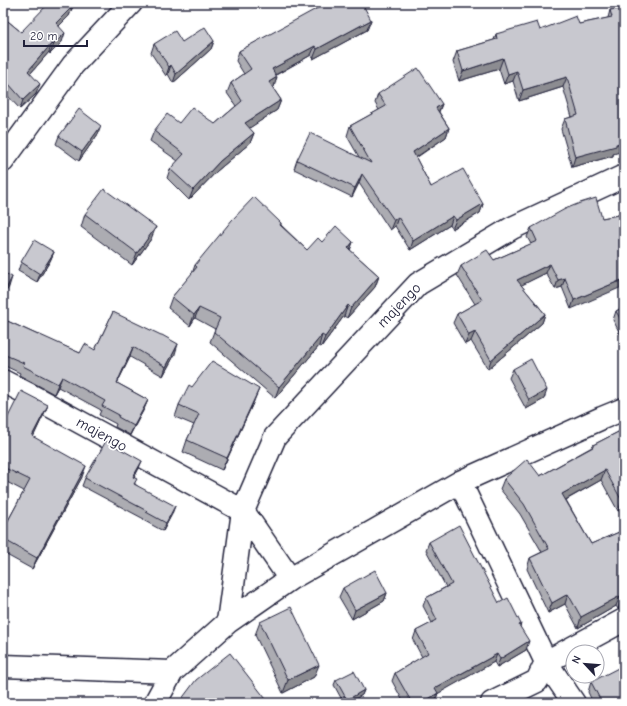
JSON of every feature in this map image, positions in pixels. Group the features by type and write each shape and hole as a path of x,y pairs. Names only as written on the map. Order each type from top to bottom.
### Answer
{"street":[{"path":"3,161 73,65 131,3"},
{"name":"majengo","path":"228,622 243,511 275,438 418,284 512,228 624,176"},
{"name":"majengo","path":"3,381 243,511 290,579"},
{"path":"155,703 172,672 228,622 290,579 460,482 624,409"},
{"path":"460,482 546,662 574,703"},
{"path":"492,703 537,681 546,662 624,620"},
{"path":"3,666 172,672"}],"building":[{"path":"49,3 70,3 73,6 56,23 65,33 54,44 52,43 28,71 40,84 23,100 3,76 3,17 21,32"},
{"path":"331,3 362,3 371,20 317,49 315,46 272,69 277,77 269,82 281,100 245,123 254,133 220,161 193,190 170,169 184,154 154,131 167,114 179,123 192,107 215,124 242,101 231,83 251,69 239,51 325,4 326,6"},
{"path":"624,8 624,142 616,144 616,146 575,157 565,119 578,115 567,77 523,90 517,71 508,74 503,58 463,71 457,51 497,39 496,34 537,22 540,30 576,16 579,24 612,17 610,10"},
{"path":"205,27 214,41 176,74 171,65 169,67 154,44 175,31 182,42"},
{"path":"418,68 442,104 436,108 449,128 413,152 431,187 463,169 483,204 456,220 453,216 413,241 398,217 394,220 362,174 355,188 297,160 310,133 371,163 350,126 386,106 378,94"},
{"path":"79,109 101,126 82,152 59,136"},
{"path":"104,189 156,227 137,253 85,214"},
{"path":"254,197 281,223 280,225 307,250 318,238 322,242 336,226 353,242 348,248 379,276 351,308 348,305 325,337 322,335 279,387 214,332 220,318 199,308 194,315 172,297 197,267 195,265 232,220"},
{"path":"596,198 602,218 624,214 624,279 574,300 565,278 558,280 550,264 517,280 545,314 491,360 475,332 469,335 457,314 482,300 461,266 487,250 494,260 537,241 531,228 565,209"},
{"path":"34,240 54,252 40,274 21,262"},
{"path":"3,272 12,277 3,295"},
{"path":"624,307 624,326 616,311"},
{"path":"113,312 178,344 166,367 133,347 117,383 148,400 134,426 118,417 119,415 102,406 105,401 62,377 58,384 23,366 24,363 3,354 3,319 80,353 85,344 95,350"},
{"path":"531,359 547,390 529,400 513,369"},
{"path":"212,361 259,389 227,458 187,440 199,414 179,405 189,385 192,387"},
{"path":"21,391 48,405 32,436 86,466 37,558 3,539 3,530 30,480 3,467 3,427"},
{"path":"624,429 624,500 622,501 605,470 562,494 591,544 624,530 624,598 621,599 620,596 581,617 568,594 552,603 530,558 549,549 524,504 504,479 527,459 540,476"},
{"path":"106,441 142,461 133,477 137,479 134,484 175,506 166,523 146,512 147,511 85,478"},
{"path":"459,525 499,603 508,598 521,624 519,625 529,641 500,659 497,654 435,688 438,693 422,703 412,703 395,673 428,653 416,631 437,620 426,598 452,584 429,542"},
{"path":"375,570 387,593 355,610 343,588"},
{"path":"291,607 319,665 288,680 260,622"},
{"path":"230,653 269,703 184,703 181,700 196,680"},
{"path":"624,665 624,703 602,703 592,684 605,684 605,675"},
{"path":"354,671 364,690 347,700 336,680"},
{"path":"345,696 349,703 332,703"}]}
